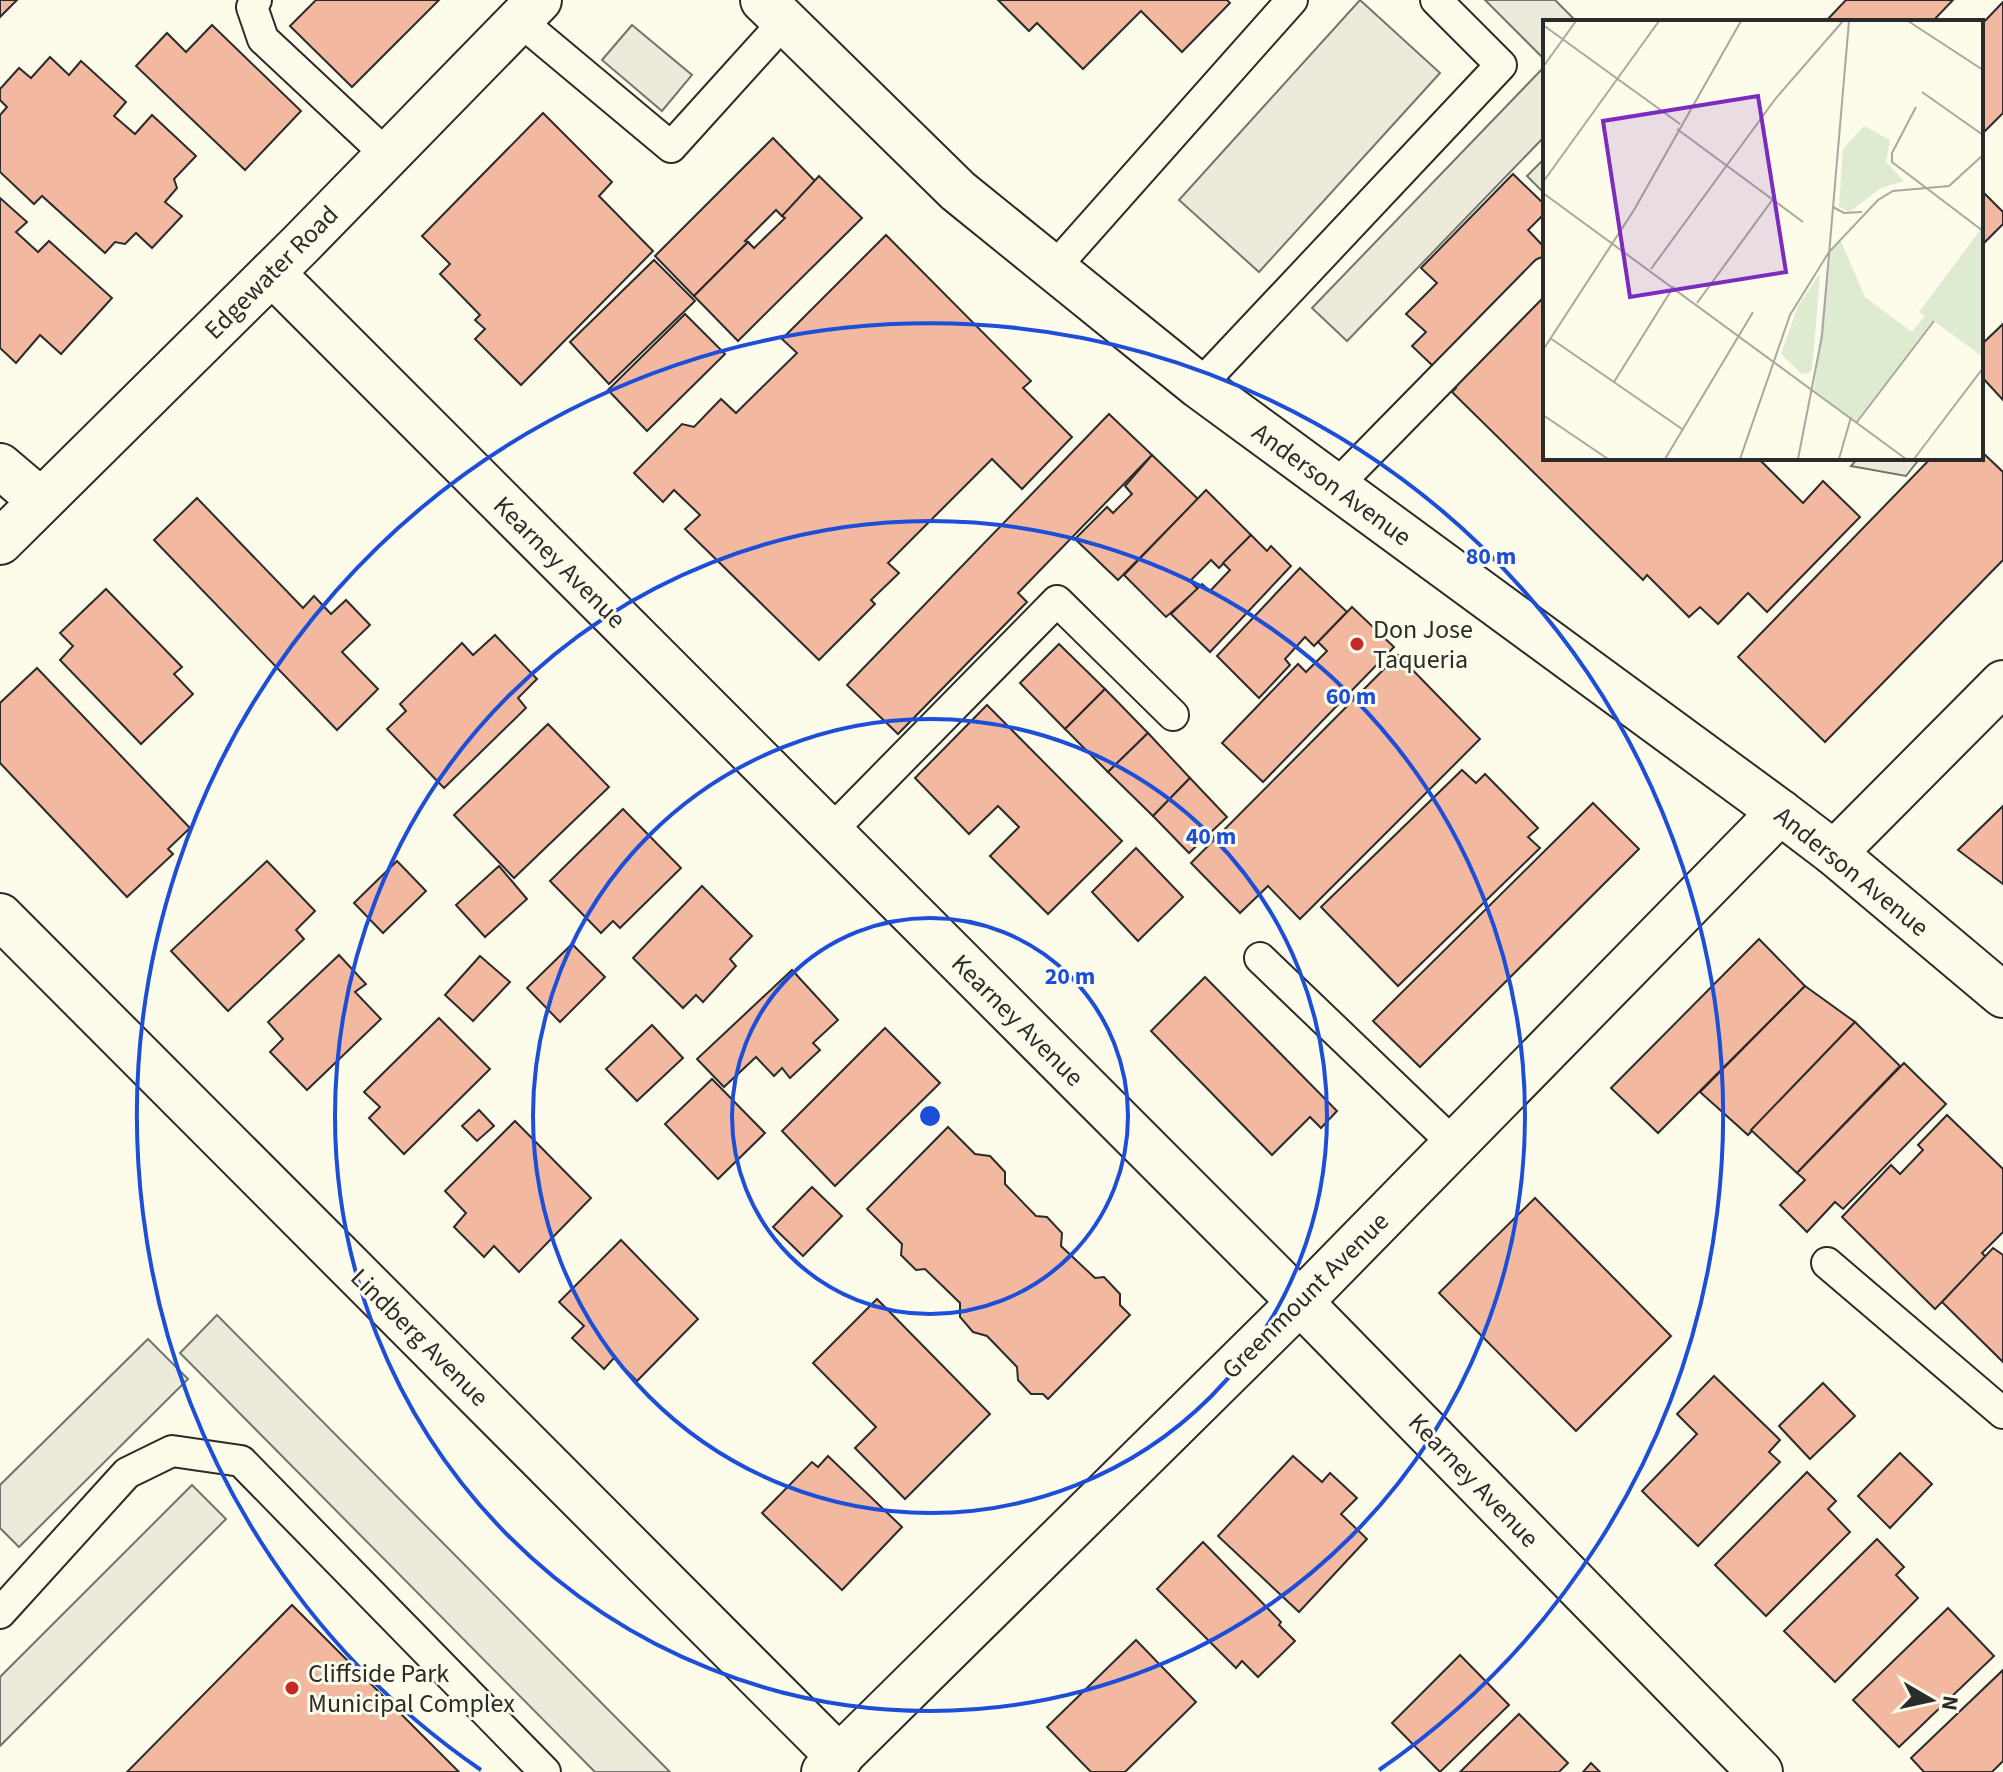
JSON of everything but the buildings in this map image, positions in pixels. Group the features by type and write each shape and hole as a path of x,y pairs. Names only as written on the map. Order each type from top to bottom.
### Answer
{"street":[{"name":"Edgewater Road","path":"0,542 272,273 529,10"},
{"name":"Anderson Avenue","path":"774,11 958,191 1199,386 1780,812 1834,853 2003,995"},
{"name":"Kearney Avenue","path":"272,273 1300,1302 1760,1772"},
{"path":"0,466 40,500"},
{"path":"1834,853 2003,683"},
{"name":"Greenmount Avenue","path":"832,1765 1300,1302 1780,812"},
{"name":"Lindberg Avenue","path":"0,916 832,1765"}],"lane":[{"path":"256,0 252,7 263,39 387,155"},
{"path":"1054,268 1292,0"},
{"path":"1199,386 1501,65 1436,0"},
{"path":"529,10 671,147 774,11"},
{"path":"1336,486 1543,275"},
{"path":"830,832 1057,601 1173,715"},
{"path":"1260,958 1454,1144"},
{"path":"1827,1263 2003,1413"},
{"path":"0,1613 127,1473 172,1451 241,1461 545,1772"}],"shaded area":[{"path":"1360,0 1440,73 1259,272 1179,200"},
{"path":"1485,0 1555,0 1575,20 1543,20 1543,58"},
{"path":"632,25 692,75 662,111 602,60"},
{"path":"1543,68 1543,138 1347,341 1312,308"},
{"path":"1543,160 1543,192 1527,176"},
{"path":"1856,460 1918,460 1906,476 1851,466"},
{"path":"217,1315 670,1772 595,1772 180,1353"},
{"path":"148,1339 188,1379 19,1547 0,1528 0,1485"},
{"path":"192,1485 226,1519 0,1746 0,1677"}],"place":[{"name":"Don Jose Taqueria","path":"1357,644"},
{"name":"Cliffside Park Municipal Complex","path":"292,1688"}]}
